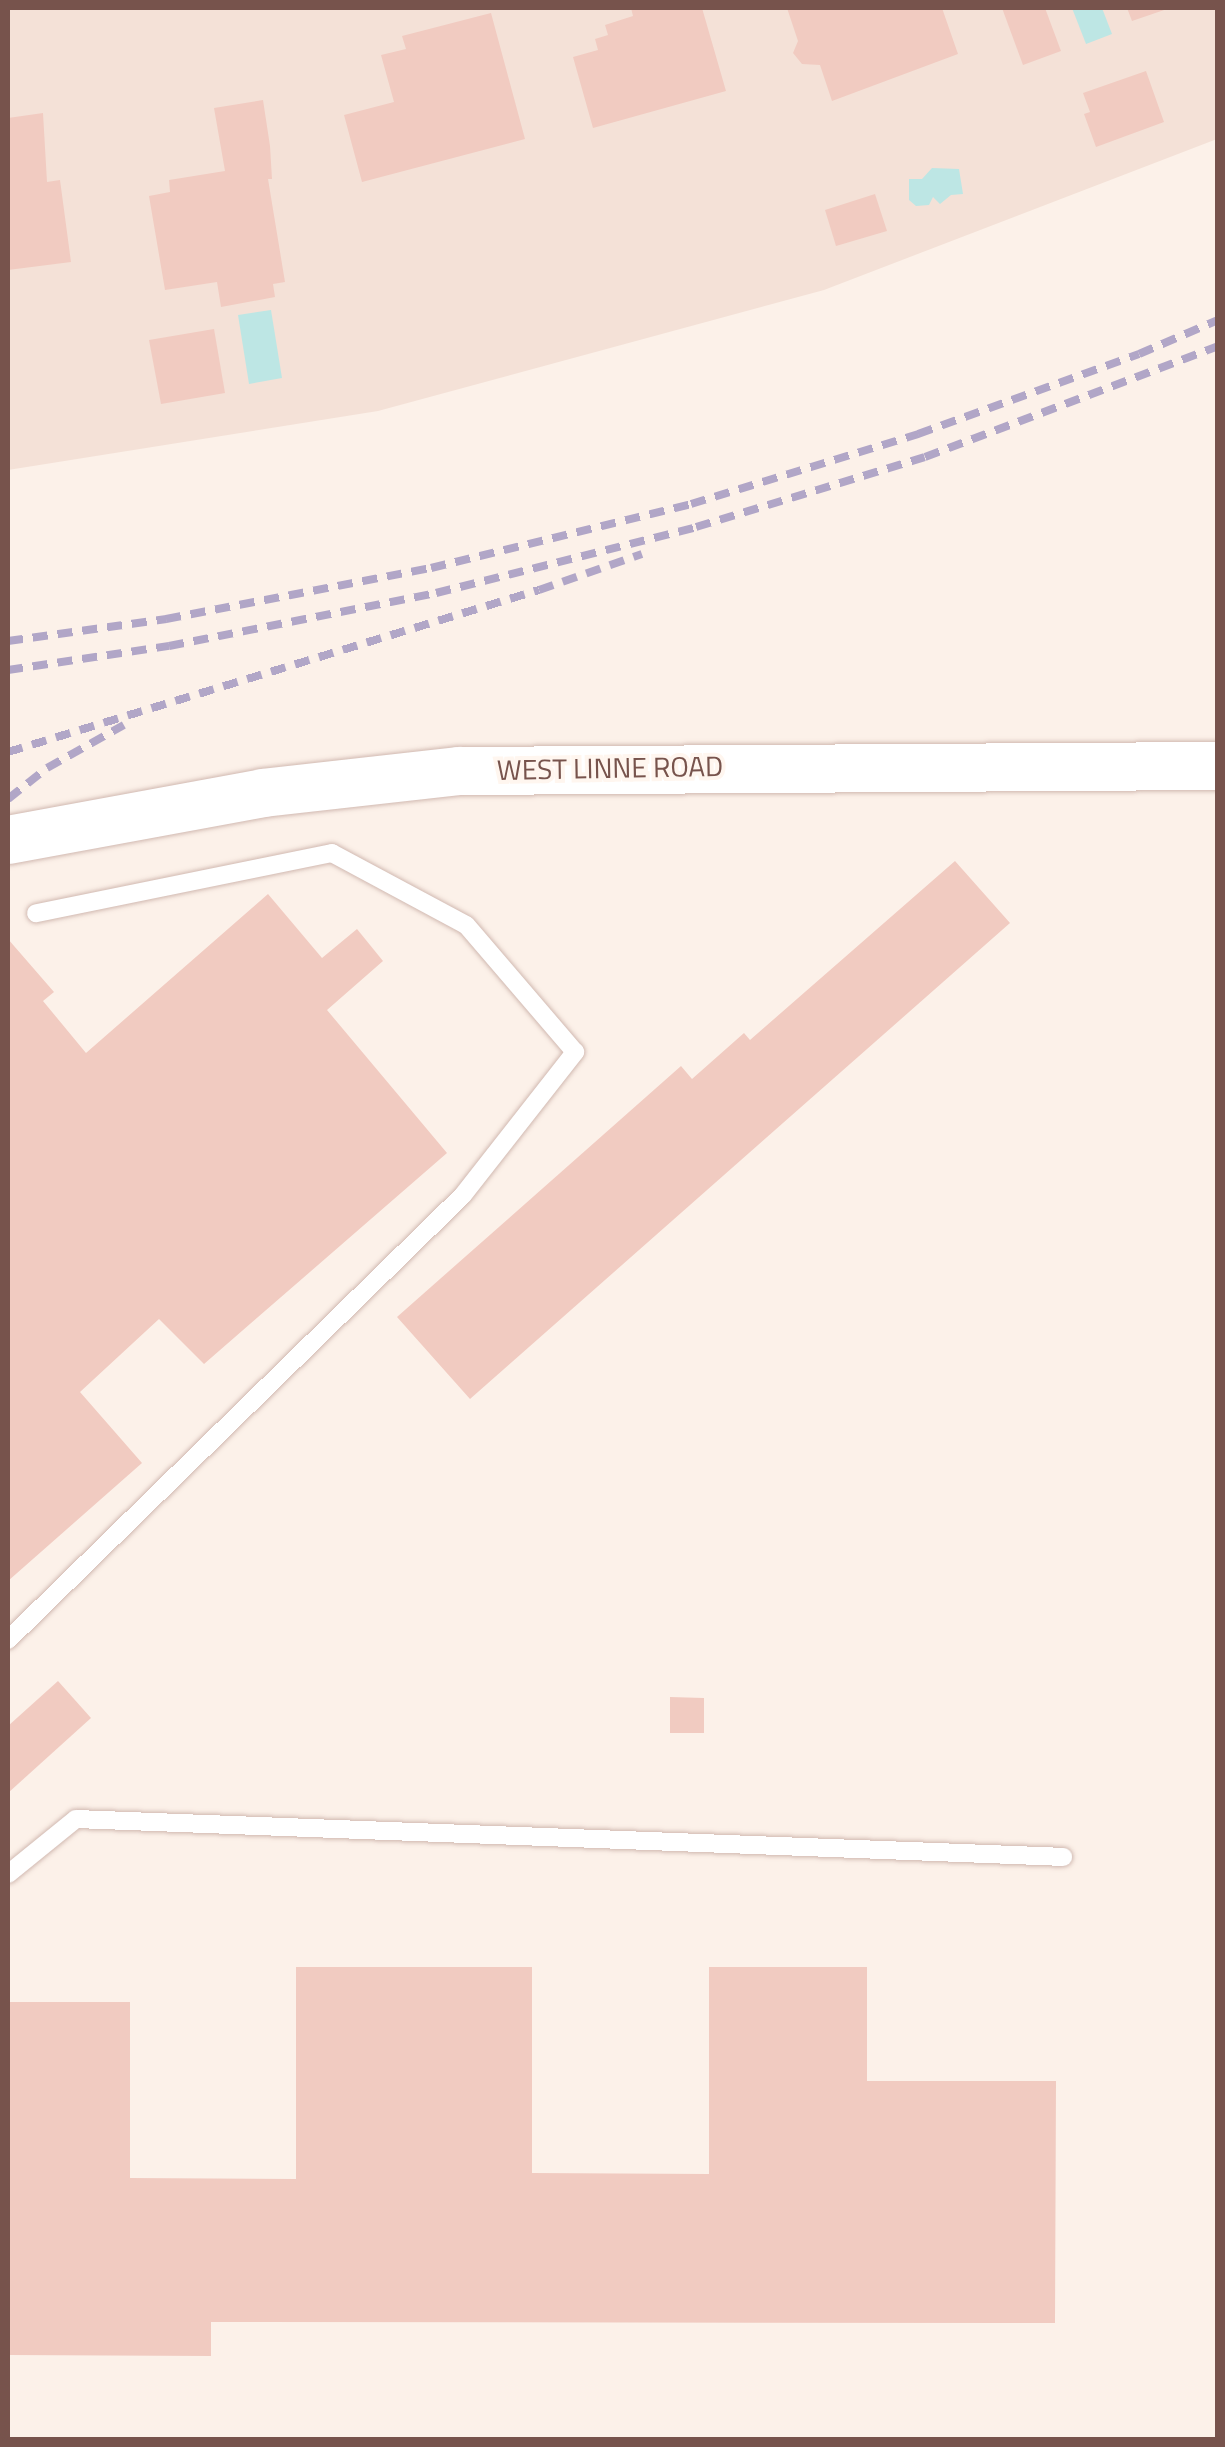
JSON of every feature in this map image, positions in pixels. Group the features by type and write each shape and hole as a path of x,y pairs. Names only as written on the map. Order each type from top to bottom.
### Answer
{"street":[{"name":"WEST LINNE ROAD","path":"8,840 278,791 458,771 1218,766"}],"lane":[{"path":"8,1640 463,1196 575,1052 466,924 332,853 36,913"},
{"path":"8,1874 76,1819 1064,1857"}],"shaded area":[{"path":"8,8 1217,8 1217,139 824,290 378,411 8,470"}],"water":[{"path":"1072,8 1102,8 1112,34 1086,44"},
{"path":"932,168 959,169 963,194 951,195 940,204 933,197 929,205 916,206 909,200 909,179 922,179"},
{"path":"271,310 282,378 249,384 238,315"}],"building":[{"path":"631,8 702,8 726,91 593,128 573,57 598,50 595,39 608,35 605,25 633,16"},
{"path":"787,8 942,8 958,54 832,101 820,65 802,64 793,53 798,41"},
{"path":"1002,8 1045,8 1061,51 1023,65"},
{"path":"1127,8 1170,8 1132,21"},
{"path":"491,13 525,139 362,182 344,115 394,102 381,55 406,49 402,36"},
{"path":"1146,71 1164,122 1096,147 1084,114 1090,112 1083,93"},
{"path":"263,100 270,146 272,179 268,179 285,282 273,284 275,297 221,307 217,282 165,290 149,196 170,192 169,180 225,171 214,108"},
{"path":"43,113 47,182 60,180 71,262 8,270 8,118"},
{"path":"875,194 887,231 836,246 825,210"},
{"path":"214,329 225,393 161,404 149,340"},
{"path":"955,861 1010,923 470,1399 397,1317 681,1066 692,1079 744,1033 750,1040"},
{"path":"268,894 322,958 357,929 383,961 327,1010 447,1153 204,1364 159,1319 80,1392 142,1463 8,1581 8,939 54,992 43,1001 86,1053"},
{"path":"58,1681 91,1718 8,1793 8,1726"},
{"path":"670,1697 704,1698 704,1733 670,1733"},
{"path":"296,1967 532,1967 532,2173 709,2174 709,1967 867,1967 867,2081 1056,2081 1055,2323 211,2322 211,2356 8,2355 8,2002 130,2002 130,2178 296,2179"}],"railway":[{"path":"8,641 166,619 431,568 691,504 918,434 1139,354 1218,320"},
{"path":"8,670 169,646 436,593 696,527 925,457 1218,346"},
{"path":"8,752 539,590 642,554"},
{"path":"8,799 47,768 124,725"}]}
